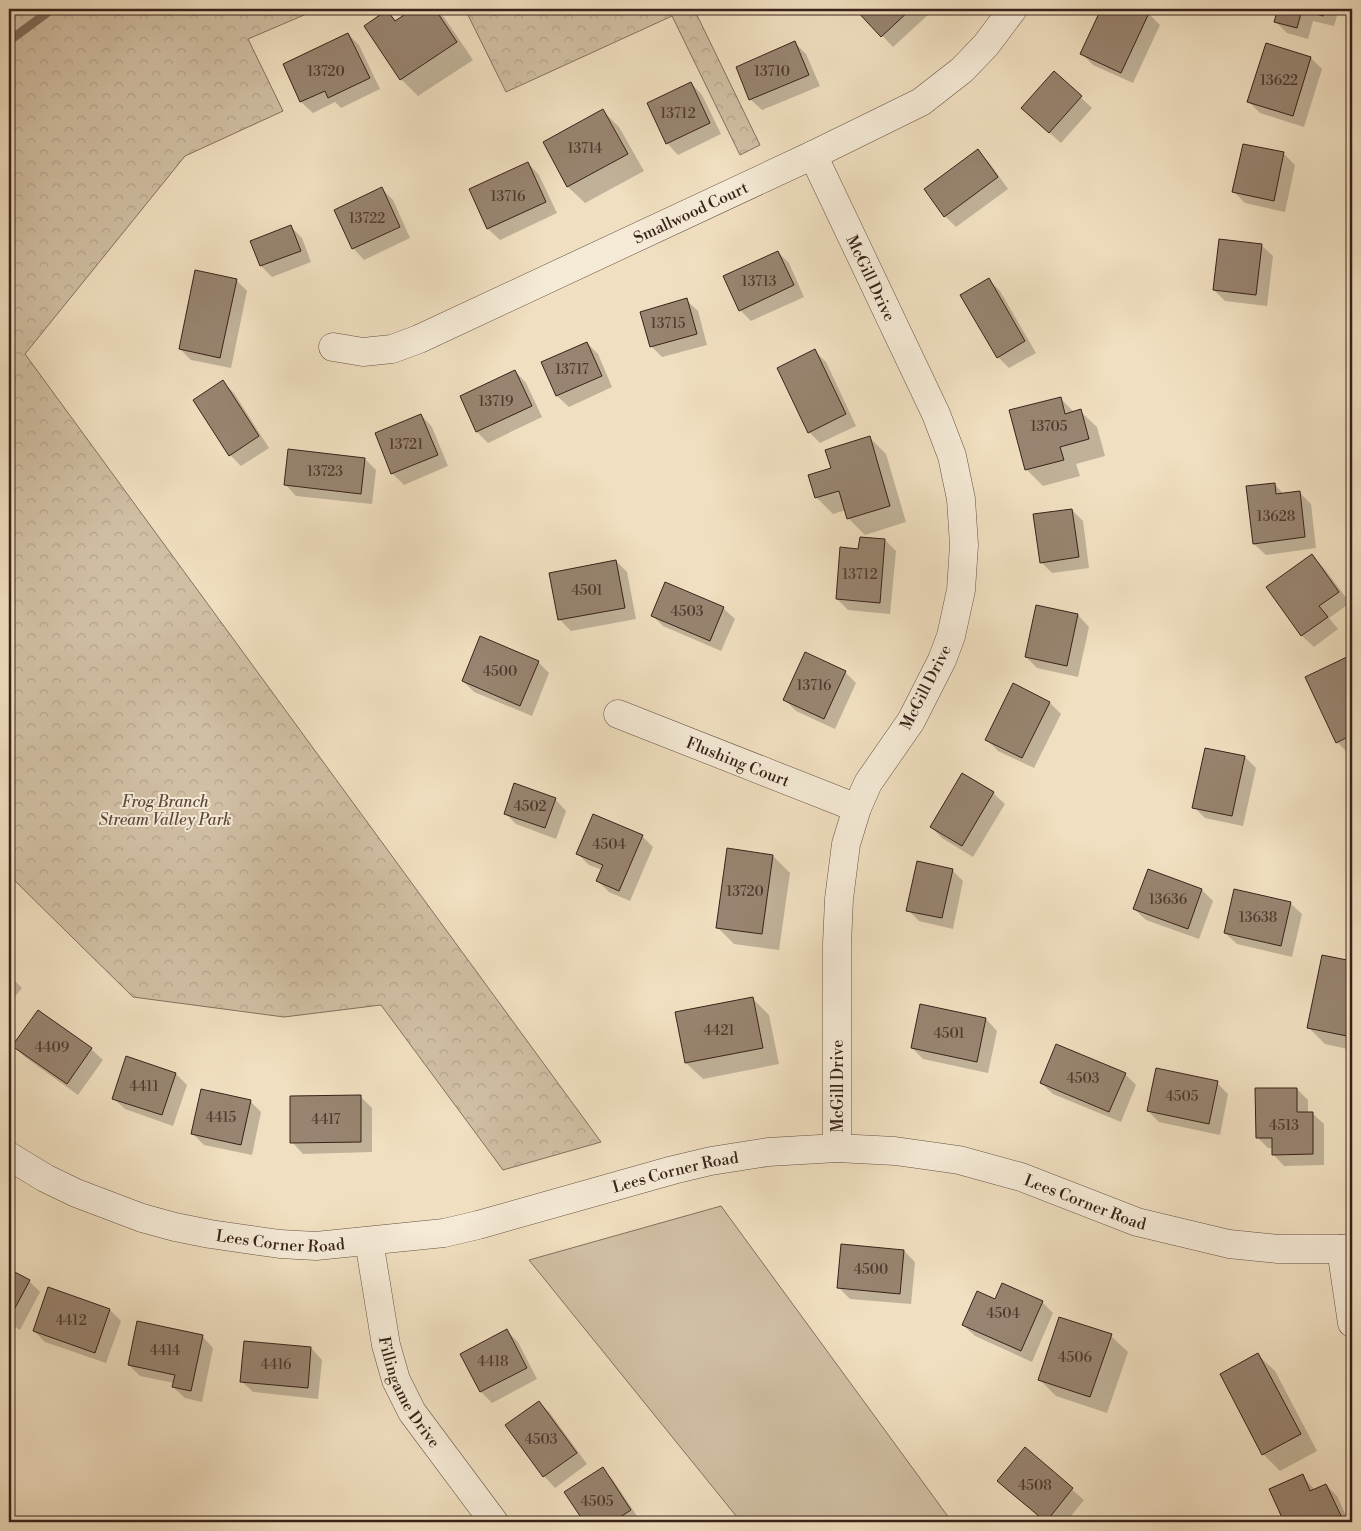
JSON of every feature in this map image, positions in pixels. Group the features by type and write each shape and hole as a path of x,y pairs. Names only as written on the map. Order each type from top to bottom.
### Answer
{"street":[{"name":"Smallwood Court","path":"333,347 363,352 392,349 420,339 921,102 962,70 986,45 1013,9"},
{"name":"McGill Drive","path":"813,154 936,414 952,456 960,499 964,545 961,590 942,660 911,720 868,783 857,808 846,844 839,899 837,944 837,1148"},
{"name":"Flushing Court","path":"618,714 857,808"},
{"name":"Lees Corner Road","path":"9,1156 45,1178 76,1193 142,1218 210,1234 280,1244 316,1246 444,1233 662,1172 711,1161 768,1152 837,1148 895,1151 958,1160 1021,1177 1137,1222 1229,1244 1278,1249 1347,1249"},
{"name":"Fillingame Drive","path":"369,1241 386,1345 396,1380 412,1412 494,1522"},
{"path":"1347,1249 1352,1323"}],"green space":[{"name":"Frog Branch Stream Valley Park","path":"9,9 318,9 248,39 283,111 185,156 25,354 601,1142 503,1170 381,1005 284,1017 133,997 9,875"},
{"path":"465,9 694,9 760,145 740,155 672,16 506,92"},
{"path":"721,1206 952,1522 741,1522 529,1260"}],"building":[{"path":"413,9 435,9 457,42 400,80 364,26 387,10 395,21"},
{"path":"855,9 911,9 881,37"},
{"path":"1101,9 1141,9 1149,13 1121,73 1080,54"},
{"path":"1278,9 1325,9 1323,16 1302,10 1297,28 1274,22"},
{"path":"348,33 370,78 328,98 325,91 300,102 283,64"},
{"path":"795,41 809,75 749,100 736,67"},
{"path":"1266,43 1311,57 1293,116 1247,102"},
{"path":"1054,71 1082,96 1049,133 1021,108"},
{"path":"691,82 710,123 666,144 647,103"},
{"path":"603,109 628,154 567,187 543,142"},
{"path":"1243,144 1284,152 1274,201 1232,192"},
{"path":"978,149 998,177 944,217 924,189"},
{"path":"528,162 546,202 487,229 469,189"},
{"path":"382,187 400,227 352,249 334,210"},
{"path":"291,225 301,251 260,266 250,241"},
{"path":"1219,239 1262,244 1256,295 1213,290"},
{"path":"778,251 794,285 739,311 723,276"},
{"path":"195,270 237,279 220,358 179,349"},
{"path":"989,278 1025,341 997,358 960,295"},
{"path":"687,298 697,334 650,347 640,312"},
{"path":"587,342 602,376 556,396 541,362"},
{"path":"815,349 846,414 808,433 777,368"},
{"path":"515,370 532,406 476,432 460,396"},
{"path":"223,380 259,436 229,456 193,400"},
{"path":"1061,397 1065,414 1081,409 1089,439 1060,447 1064,460 1025,470 1009,410"},
{"path":"421,414 438,455 391,474 375,433"},
{"path":"870,436 890,506 847,519 839,491 815,498 808,475 831,468 825,450"},
{"path":"288,449 365,458 361,494 284,485"},
{"path":"1275,483 1276,494 1300,491 1305,537 1253,544 1246,486"},
{"path":"1072,509 1079,557 1040,563 1033,514"},
{"path":"860,537 885,539 880,603 836,599 840,547 858,549"},
{"path":"1312,554 1339,592 1319,606 1328,617 1301,636 1266,587"},
{"path":"616,560 625,608 558,620 549,573"},
{"path":"665,582 724,607 710,641 651,616"},
{"path":"1036,605 1078,614 1067,666 1025,657"},
{"path":"480,636 539,661 520,706 462,681"},
{"path":"805,652 846,671 824,719 783,700"},
{"path":"1349,656 1352,662 1352,735 1336,743 1305,677"},
{"path":"1013,683 1050,702 1022,758 985,740"},
{"path":"1205,748 1245,756 1232,816 1192,808"},
{"path":"962,773 994,792 962,846 930,827"},
{"path":"514,783 556,798 545,828 504,814"},
{"path":"593,814 643,835 619,891 596,881 603,865 576,854"},
{"path":"727,848 773,855 762,934 716,928"},
{"path":"917,861 953,869 942,918 906,911"},
{"path":"1148,869 1202,889 1188,929 1133,909"},
{"path":"1234,889 1291,902 1281,946 1224,933"},
{"path":"1322,955 1352,961 1352,1037 1307,1028"},
{"path":"753,997 763,1048 685,1063 675,1012"},
{"path":"920,1004 986,1018 977,1062 911,1048"},
{"path":"38,1010 92,1048 67,1084 12,1046"},
{"path":"1056,1044 1126,1073 1109,1112 1040,1083"},
{"path":"126,1056 176,1073 162,1115 112,1099"},
{"path":"1156,1068 1218,1081 1209,1124 1147,1111"},
{"path":"1255,1088 1297,1088 1297,1112 1313,1112 1313,1154 1272,1155 1272,1138 1256,1138"},
{"path":"201,1089 251,1100 241,1145 191,1134"},
{"path":"361,1095 361,1142 290,1143 290,1096"},
{"path":"841,1244 904,1250 900,1294 837,1288"},
{"path":"9,1269 30,1280 9,1319"},
{"path":"1002,1283 1043,1301 1021,1351 962,1325 977,1291 995,1299"},
{"path":"48,1287 110,1309 95,1353 33,1331"},
{"path":"1059,1317 1112,1334 1090,1397 1038,1380"},
{"path":"137,1321 203,1335 191,1391 172,1387 175,1375 128,1365"},
{"path":"507,1329 527,1368 480,1392 460,1354"},
{"path":"244,1341 311,1347 308,1388 240,1382"},
{"path":"1258,1353 1301,1434 1262,1455 1220,1374"},
{"path":"539,1401 577,1453 543,1477 505,1425"},
{"path":"1025,1447 1073,1488 1046,1522 997,1481"},
{"path":"603,1467 631,1510 617,1519 619,1522 584,1522 564,1492"},
{"path":"1303,1474 1310,1491 1326,1484 1344,1522 1284,1522 1269,1489"}],"waterway":[{"path":"9,41 52,9"}]}
